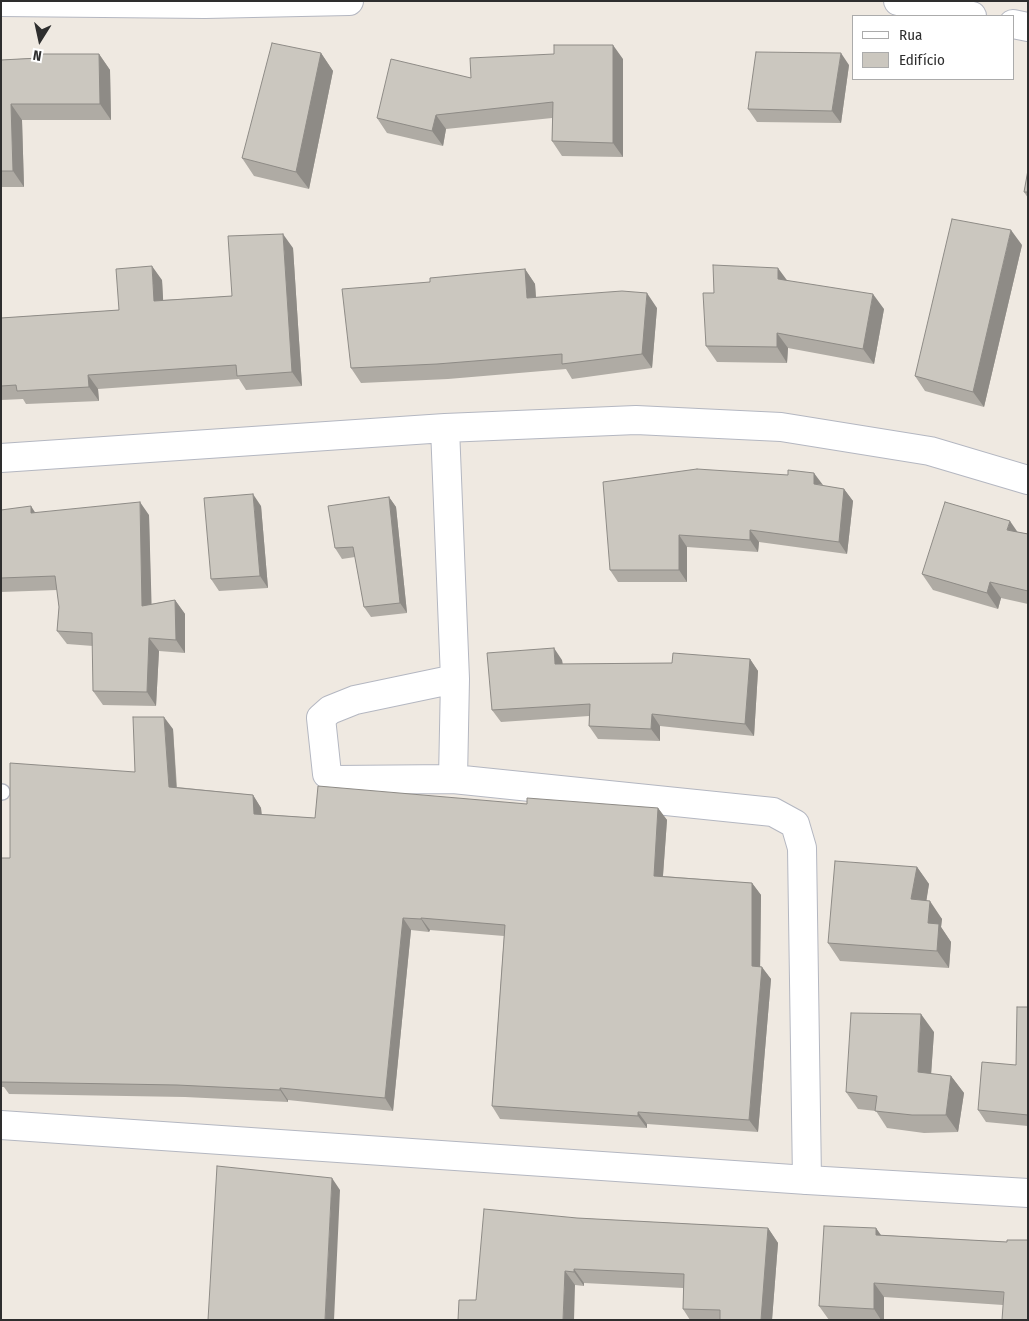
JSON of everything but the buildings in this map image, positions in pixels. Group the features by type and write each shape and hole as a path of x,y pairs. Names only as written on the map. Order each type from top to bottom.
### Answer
{"street":[{"path":"1,2 205,4 349,1"},
{"path":"898,1 967,15"},
{"path":"1014,24 1028,27"},
{"path":"1,458 445,428 636,420 781,427 930,451 1028,480"},
{"path":"445,428 455,680 454,779"},
{"path":"455,680 355,700 330,710 321,718 327,774 335,780 454,779 773,812 795,824 802,848 806,1180"},
{"path":"1,1125 806,1180 1028,1193"}]}
